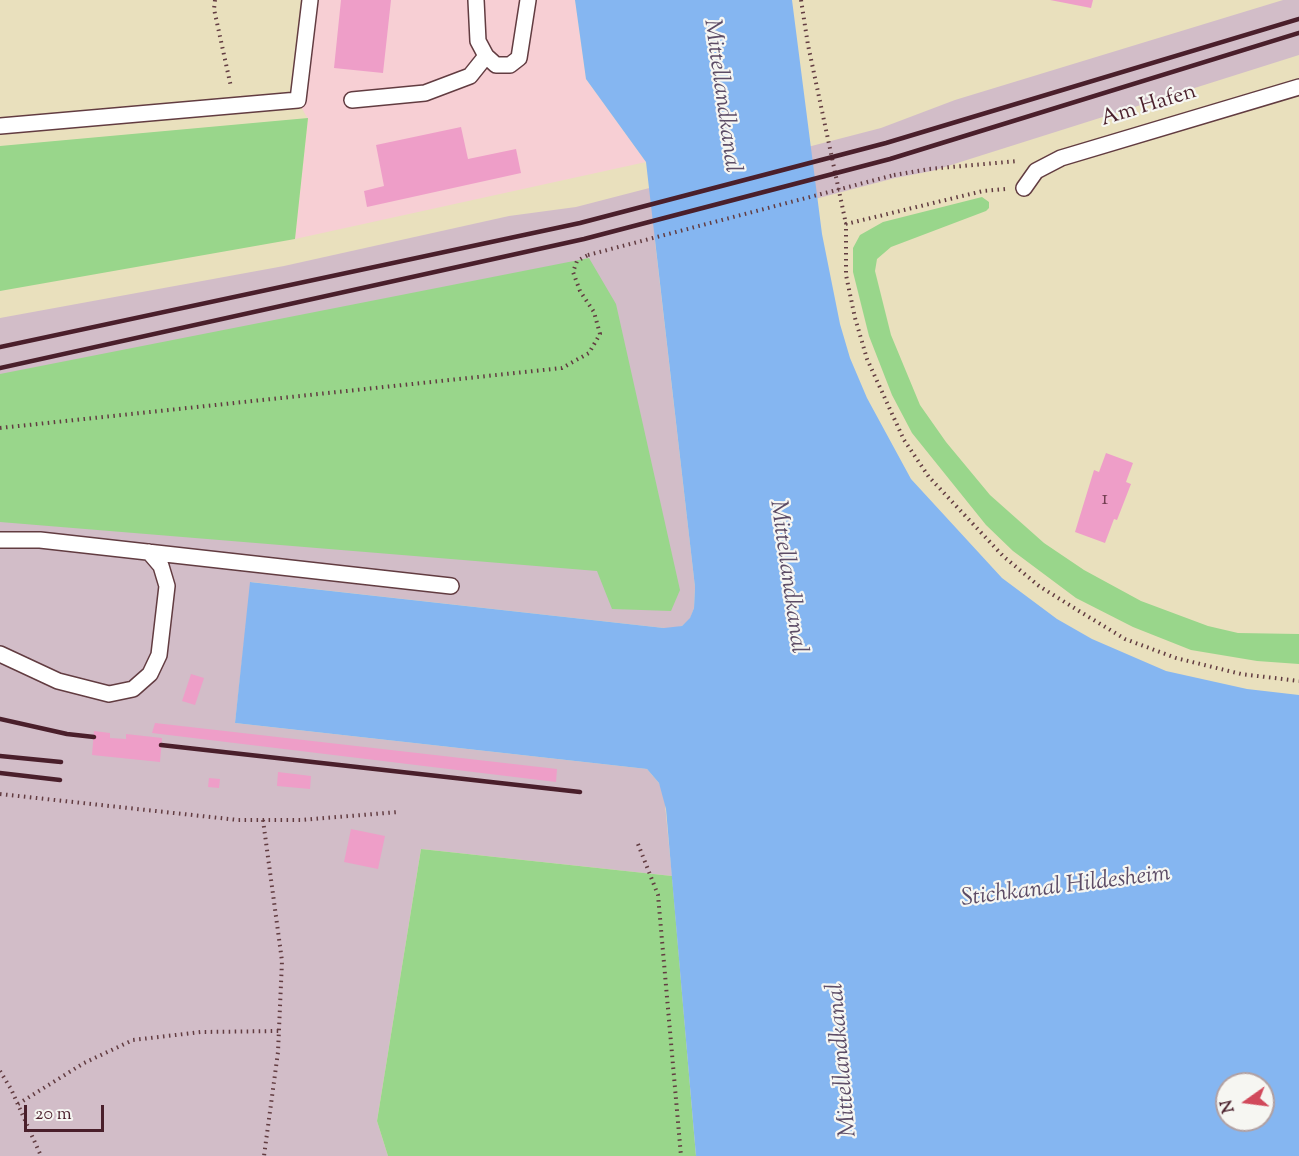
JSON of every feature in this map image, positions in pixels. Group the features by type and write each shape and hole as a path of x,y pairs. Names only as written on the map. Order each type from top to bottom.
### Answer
{"lane":[{"path":"0,126 298,100 310,0"},
{"path":"476,0 478,41 486,56 496,65 510,65 519,58 528,0"},
{"path":"352,100 425,93 470,75 486,56"},
{"name":"Am Hafen","path":"1024,188 1029,177 1044,166 1103,144 1299,87"},
{"path":"0,540 40,540 451,586"},
{"path":"0,654 58,681 110,694 133,689 150,674 159,656 167,586 161,566 149,552"}],"path":[{"path":"215,0 214,9 235,106"},
{"path":"801,0 808,45 846,224 846,275 867,359 904,440 929,477 1003,556 1039,586 1125,639 1204,666 1241,674 1299,681"},
{"path":"0,428 562,368 589,353 600,334 594,312 580,291 573,272 578,261 588,255 894,175 1011,159 1044,166"},
{"path":"846,224 983,191 1024,188"},
{"path":"0,794 237,820 301,820 398,812"},
{"path":"263,820 282,961 279,1032 264,1156"},
{"path":"638,844 658,895 681,1156"},
{"path":"18,1104 84,1064 133,1040 201,1032 279,1032"},
{"path":"0,1071 18,1104 41,1156"}],"shaded area":[{"path":"310,0 575,0 586,79 646,162 295,239 308,119 297,100"},
{"path":"1283,0 1299,0 1299,55 932,171 895,178 655,241 695,587 694,608 690,619 682,626 673,629 251,582 235,723 647,769 659,783 664,794 672,876 421,849 377,1121 388,1156 0,1156 0,318 284,266 509,216 576,207 881,128 955,100"}],"green space":[{"path":"308,118 295,239 0,291 0,146"},
{"path":"982,197 989,202 989,208 986,211 891,247 877,259 875,271 891,335 920,405 946,442 990,495 1044,543 1084,570 1141,601 1208,626 1238,633 1299,634 1299,664 1257,661 1191,650 1133,627 1076,598 1013,551 986,525 912,433 892,395 869,336 853,272 853,248 860,235 883,222"},
{"path":"589,258 616,304 680,590 671,611 612,609 597,571 0,522 0,374"},
{"path":"421,849 672,876 696,1156 388,1156 377,1121"}],"water":[{"path":"575,0 792,0 822,234 840,324 850,358 867,398 911,479 1002,578 1057,619 1092,639 1166,671 1247,689 1299,695 1299,1156 696,1156 666,809 659,783 647,769 235,723 250,582 664,628 682,626 690,618 694,608 695,587 646,162 586,79"}],"building":[{"path":"341,0 391,0 383,73 334,68"},
{"path":"1050,0 1093,0 1091,8"},
{"path":"461,127 468,159 516,149 521,173 367,207 364,191 384,186 376,145"},
{"path":"1106,453 1133,463 1126,482 1131,484 1105,543 1075,532 1094,470 1099,472"},
{"path":"191,674 204,678 195,705 182,701"},
{"path":"155,723 557,769 556,782 152,733"},
{"path":"94,731 110,733 110,738 126,739 126,734 162,738 160,762 92,755"},
{"path":"278,772 311,776 310,789 277,786"},
{"path":"209,778 220,779 219,788 208,787"},
{"path":"351,829 385,836 378,869 344,862"}],"railway":[{"path":"0,347 580,223 886,143 1299,19"},
{"path":"0,368 584,239 890,159 1299,33"},
{"path":"0,719 67,734 94,737"},
{"path":"161,745 580,792"},
{"path":"0,756 61,762"},
{"path":"0,773 60,780"}],"water label":[{"name":"Mittellandkanal","path":"720,96"},
{"name":"Mittellandkanal","path":"786,577"},
{"name":"Stichkanal Hildesheim","path":"1066,888"},
{"name":"Mittellandkanal","path":"844,1060"}]}
